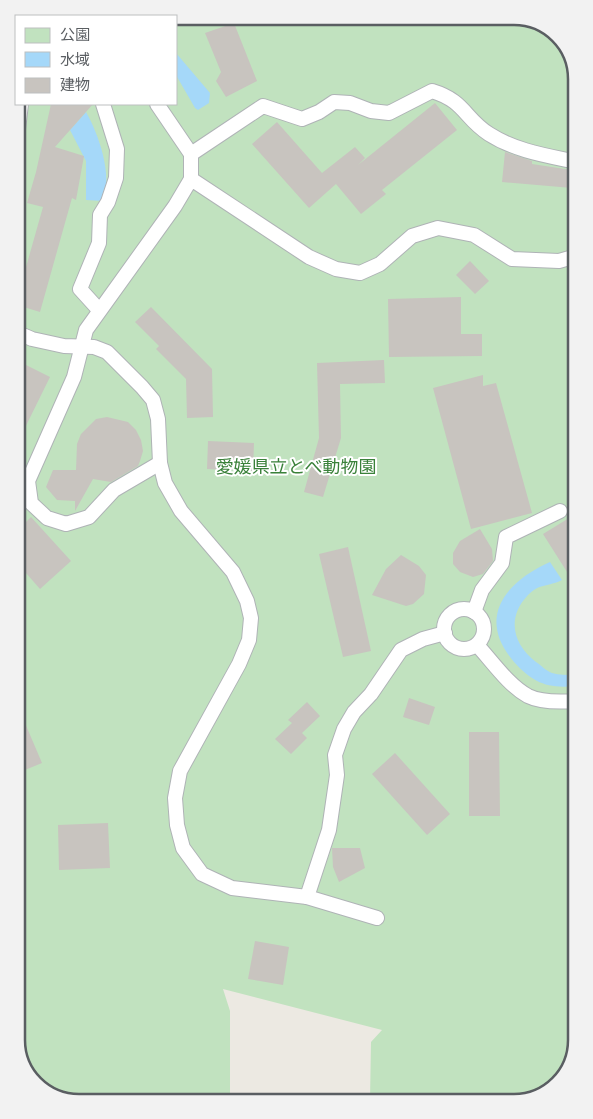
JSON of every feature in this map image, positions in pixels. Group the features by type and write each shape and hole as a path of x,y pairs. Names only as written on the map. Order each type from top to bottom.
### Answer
{"lane":[{"path":"191,154 263,106 302,119 319,112 334,102 350,103 371,111 389,113 432,91 447,95 458,103 488,133 518,149 568,160"},
{"path":"99,310 80,289 99,243 100,215 108,202 116,178 117,149 103,105"},
{"path":"158,105 191,154 191,179 86,330 74,377 28,481 31,504 47,518 66,524 89,517 114,490 160,463"},
{"path":"191,179 309,257 336,269 360,273 380,264 412,236 438,228 474,235 512,259 559,261 568,258"},
{"path":"25,336 64,346 94,347 107,352 153,400 158,420 160,463 165,483 181,511 233,572 247,600 251,618 249,640 239,664 180,771 175,798 177,825 183,848 202,874 232,888 307,897 377,918"},
{"path":"474,612 482,590 502,563 506,537 560,511"},
{"path":"466,609 474,612 482,619 485,625 483,638 477,645 468,649 454,647 445,633 445,623 453,612 466,609"},
{"path":"307,897 329,830 337,775 335,756 338,742 344,729 354,712 371,694 401,650 423,639 445,633"},
{"path":"477,645 528,696 544,700 568,701"}],"green space":[{"name":"愛媛県立とべ動物園","path":"178,25 517,25 531,28 550,38 557,46 564,59 568,79 568,1047 565,1057 559,1070 547,1083 524,1093 370,1094 371,1042 382,1030 223,989 230,1011 230,1094 69,1093 43,1081 32,1067 26,1050 25,105 178,105"}],"water":[{"path":"178,55 210,93 209,103 198,110 178,78"},
{"path":"86,112 96,132 103,155 106,191 103,201 86,200 86,161 70,130"},
{"path":"550,562 562,580 540,587 528,595 517,613 515,630 522,647 536,662 550,672 568,675 568,687 548,685 527,675 514,662 503,646 497,631 497,616 501,603 520,580"}],"building":[{"path":"228,25 235,25 257,81 226,97 216,81 221,72 205,33"},
{"path":"435,103 457,130 382,190 386,194 361,214 336,184 309,208 252,144 277,122 322,173 355,147 365,158 358,165"},
{"path":"51,105 92,105 55,147 84,156 76,200 72,198 40,312 25,307 25,271 43,207 27,203"},
{"path":"505,152 532,161 532,164 568,169 568,188 502,182"},
{"path":"470,261 489,281 475,294 456,275"},
{"path":"461,297 461,334 482,334 482,356 389,357 388,299"},
{"path":"151,307 212,369 213,417 187,418 186,379 156,349 159,346 135,322"},
{"path":"384,360 385,383 340,384 341,438 323,497 304,492 319,438 317,363"},
{"path":"25,364 50,377 25,428"},
{"path":"483,375 483,386 496,383 532,513 471,529 433,388"},
{"path":"107,417 128,422 136,430 141,440 143,451 140,461 138,466 111,482 93,479 75,511 75,501 57,500 46,487 53,470 76,470 77,444 81,434 96,419"},
{"path":"208,441 254,443 253,471 207,469"},
{"path":"31,517 71,561 40,589 25,572 25,523"},
{"path":"568,519 568,574 543,534"},
{"path":"480,529 492,549 493,561 483,574 473,577 460,572 453,564 453,553 460,541"},
{"path":"348,547 371,651 343,657 319,554"},
{"path":"401,555 419,566 426,575 424,594 413,604 406,606 372,595 386,569"},
{"path":"409,698 435,707 429,725 403,717"},
{"path":"307,702 320,716 302,733 307,738 291,754 275,739 292,723 288,720"},
{"path":"25,723 42,763 25,770"},
{"path":"469,732 499,732 500,816 469,816"},
{"path":"395,753 450,814 427,835 372,774"},
{"path":"108,823 110,868 59,870 58,825"},
{"path":"332,848 360,848 365,868 339,882 333,867"},
{"path":"255,941 289,947 283,985 248,979"}]}
